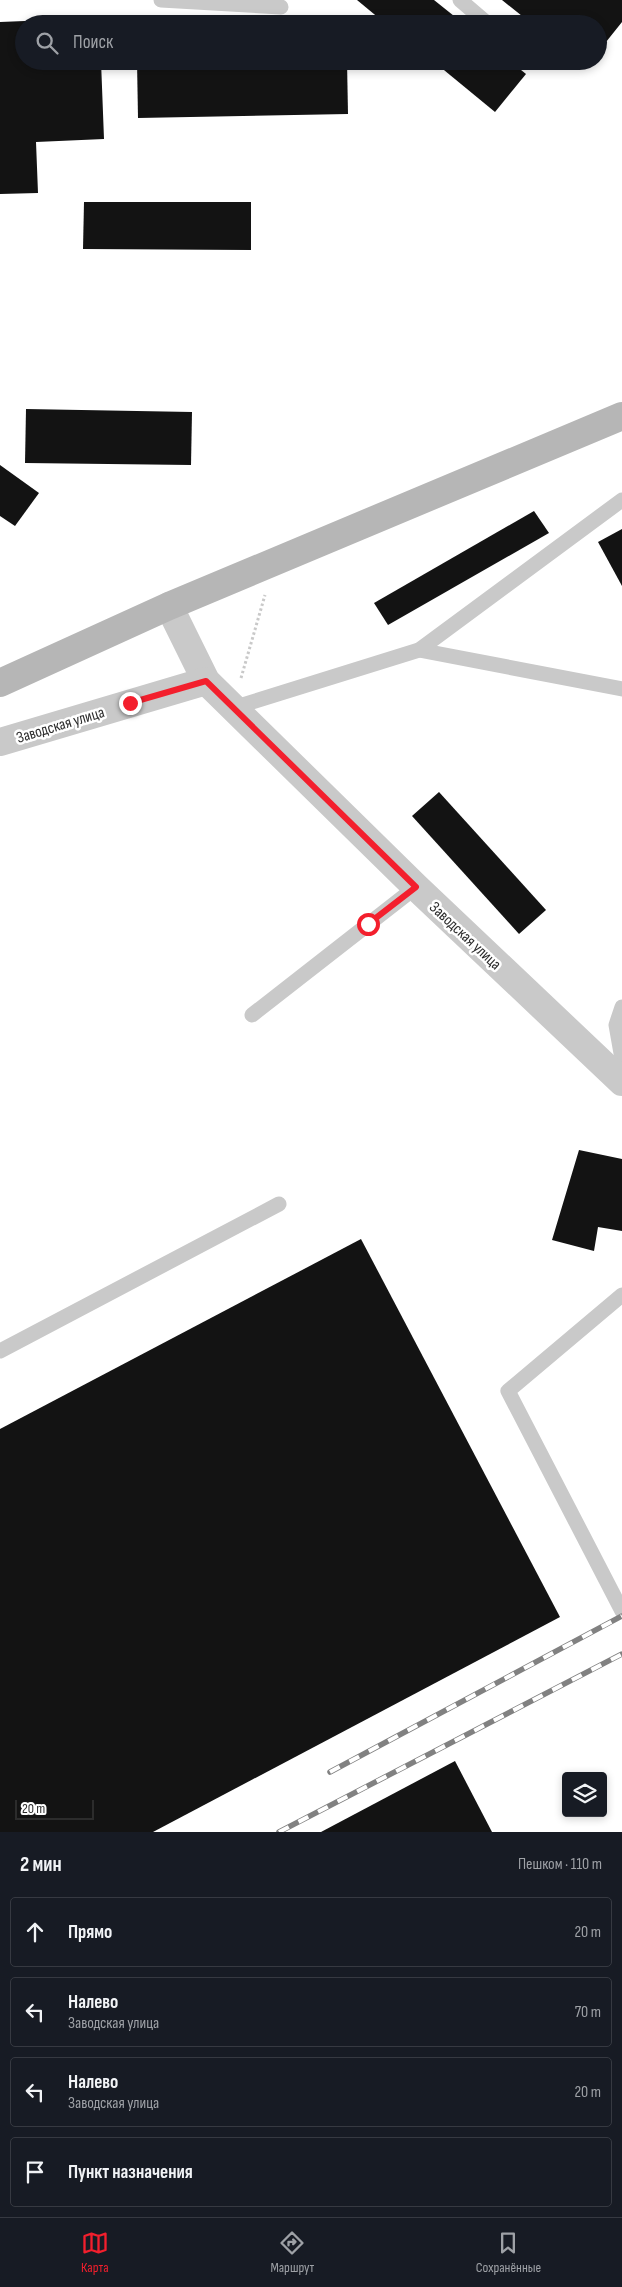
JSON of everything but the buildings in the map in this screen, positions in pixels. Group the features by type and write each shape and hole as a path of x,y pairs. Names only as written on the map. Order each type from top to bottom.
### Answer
{"main road":[{"path":"0,683 169,606 622,416"}],"street":[{"name":"Заводская улица","path":"169,606 206,681 416,887 622,1082"},
{"name":"Заводская улица","path":"0,742 206,681"}],"lane":[{"path":"161,0 281,7"},
{"path":"460,0 478,15"},
{"path":"233,708 419,650 622,500"},
{"path":"419,650 622,689"},
{"path":"252,1015 416,887"},
{"path":"622,1007 616,1026 622,1059"},
{"path":"0,1351 279,1204"},
{"path":"622,1295 508,1391 622,1611"}],"path":[{"path":"233,708 266,591"}],"railway":[{"path":"330,1772 622,1616"},
{"path":"279,1832 622,1654"}],"route":[{"path":"130,703 206,681 416,887 368,924"}]}
